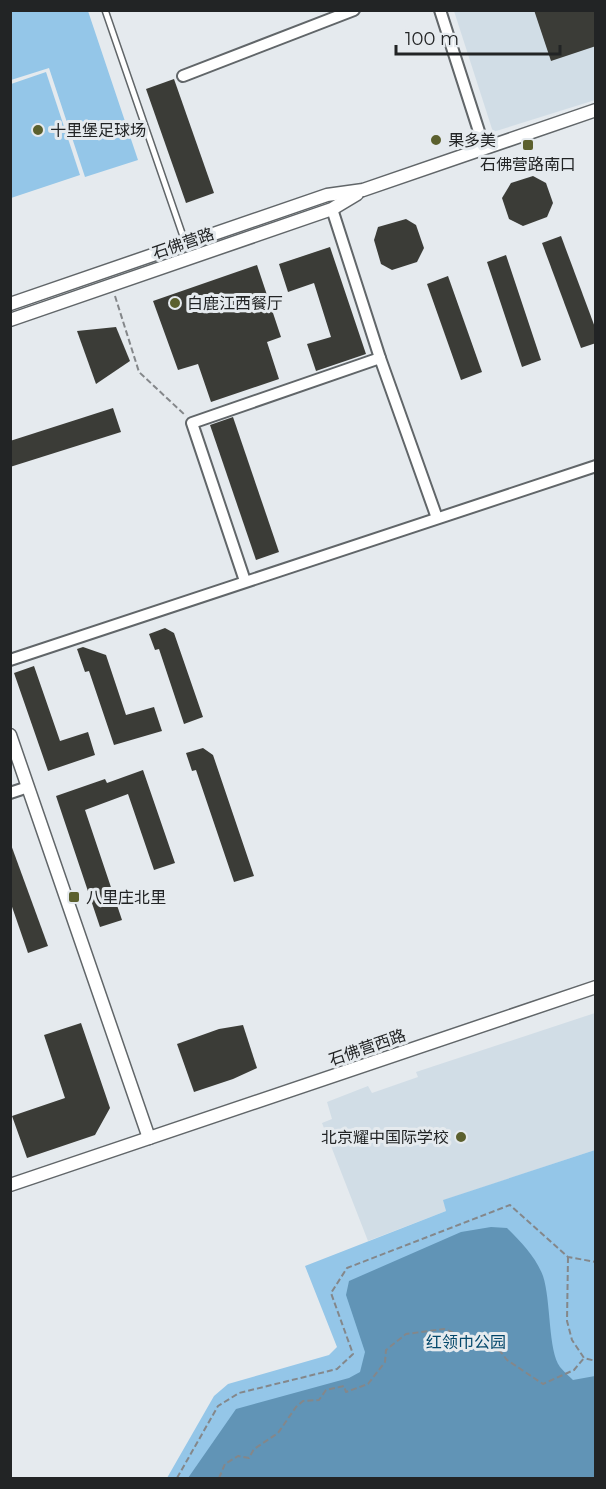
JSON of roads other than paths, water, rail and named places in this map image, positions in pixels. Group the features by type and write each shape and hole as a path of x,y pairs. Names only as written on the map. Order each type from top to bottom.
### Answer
{"street":[{"path":"183,76 354,10"},
{"path":"440,10 484,147"},
{"name":"石佛营路","path":"10,304 327,195 363,190 596,110"},
{"name":"石佛营路","path":"10,320 332,209 363,190"},
{"path":"332,209 380,358 437,518"},
{"path":"245,581 192,423 380,358"},
{"path":"10,660 596,466"},
{"path":"10,735 149,1138"},
{"path":"10,793 28,787"},
{"name":"石佛营西路","path":"10,1185 596,987"}],"lane":[{"path":"105,10 186,244"}],"place":[{"name":"十里堡足球场","path":"38,130"},
{"name":"果多美","path":"436,140"},
{"name":"石佛营路南口","path":"528,145"},
{"name":"白鹿江西餐厅","path":"175,303"},
{"name":"八里庄北里","path":"74,897"},
{"name":"北京耀中国际学校","path":"461,1137"}],"park label":[{"name":"红领巾公园","path":"466,1342"}]}
